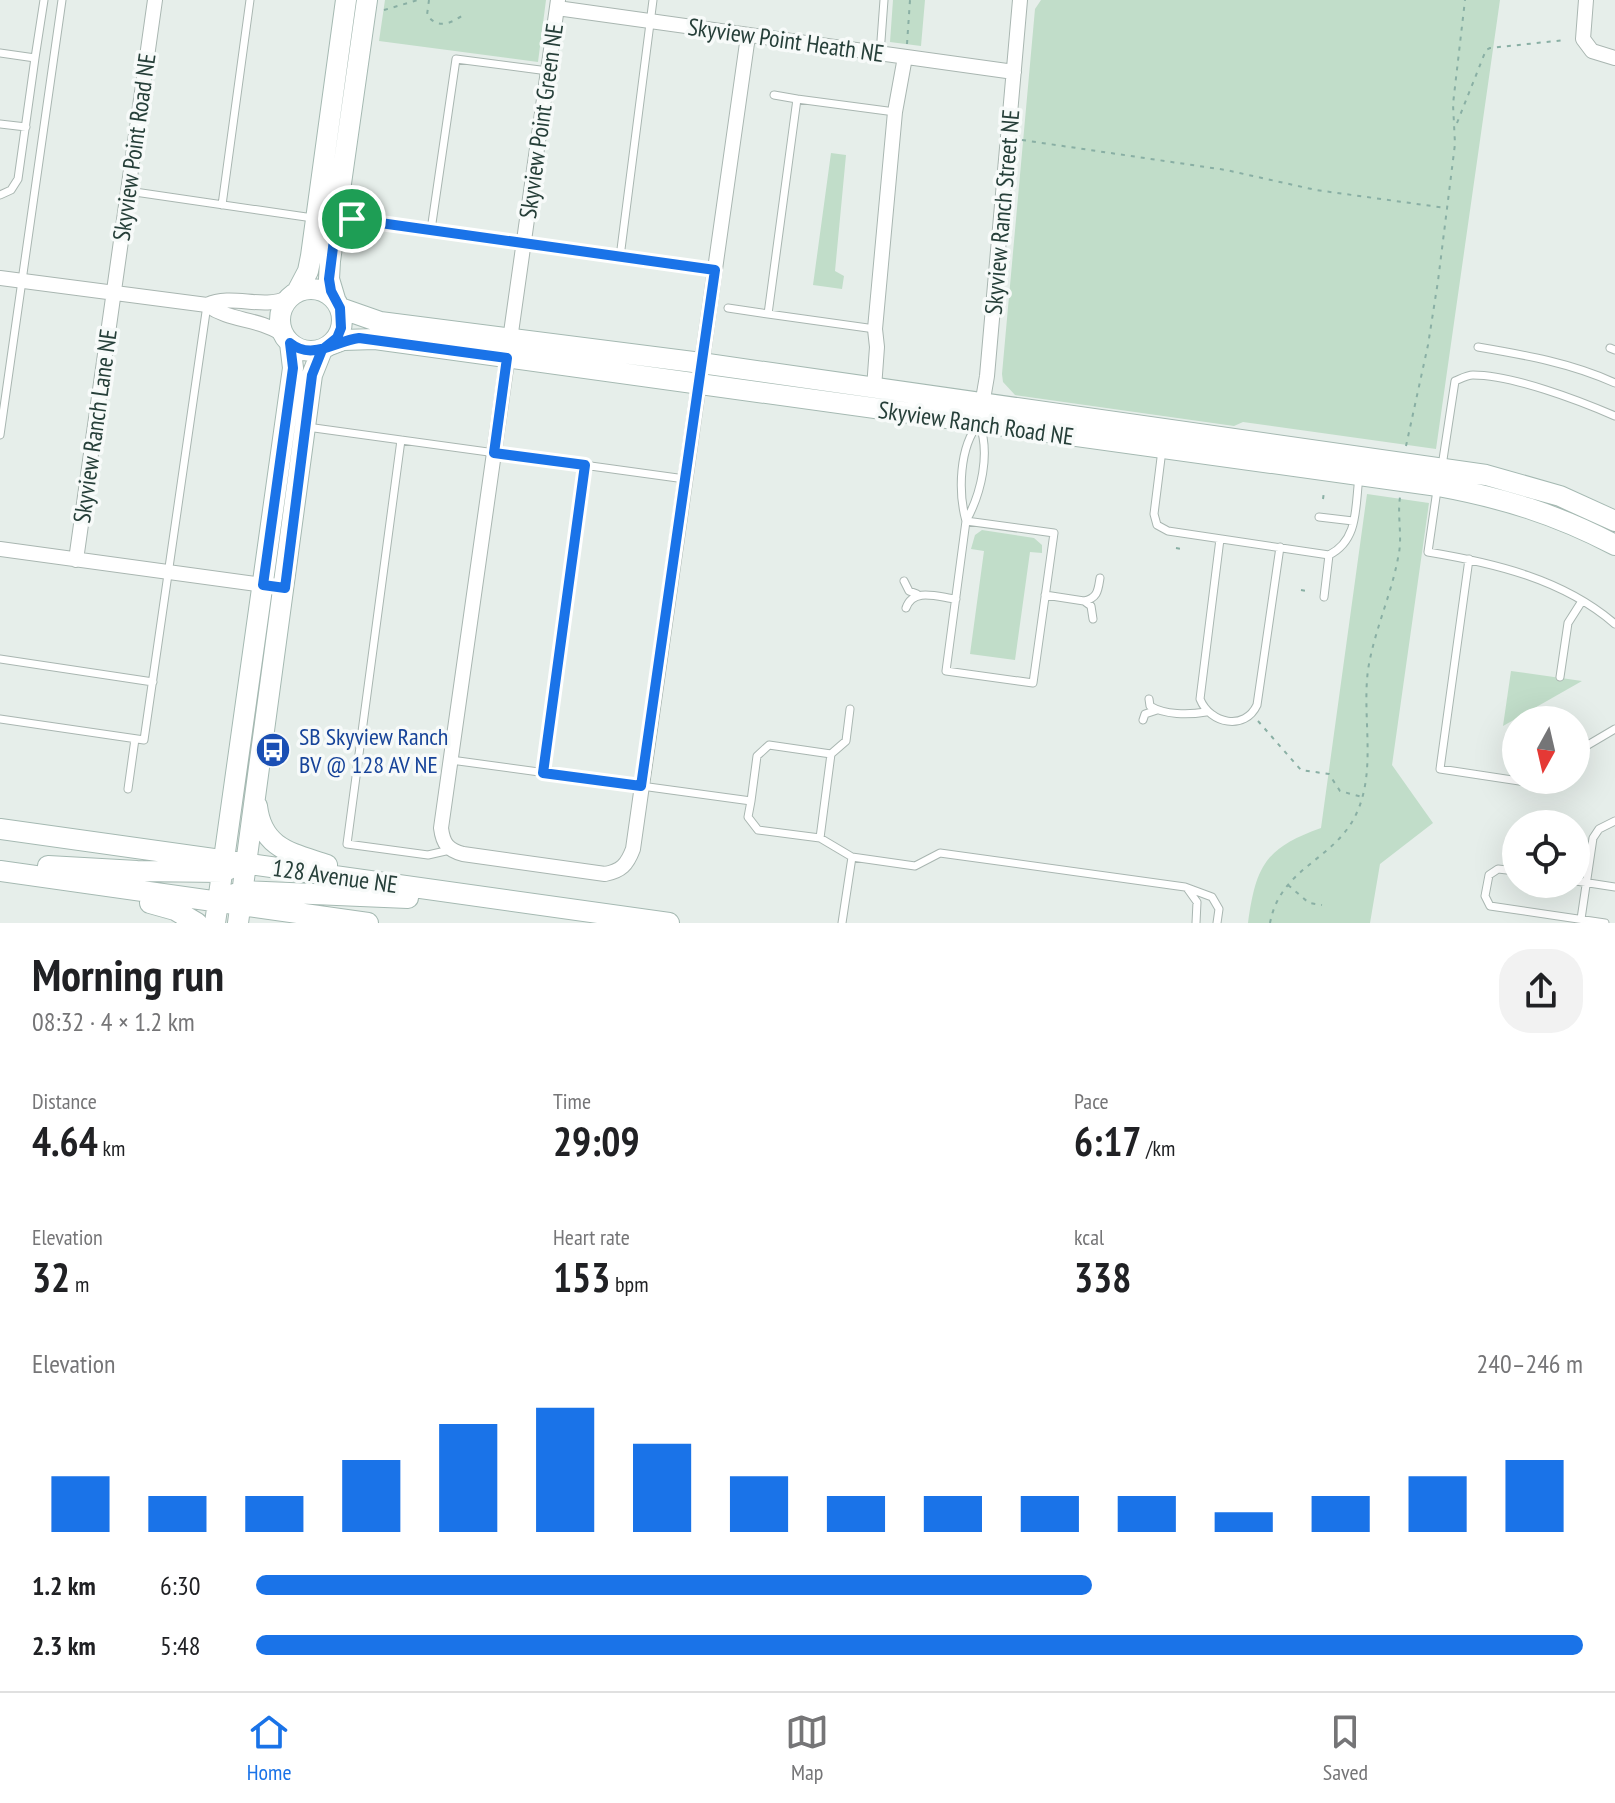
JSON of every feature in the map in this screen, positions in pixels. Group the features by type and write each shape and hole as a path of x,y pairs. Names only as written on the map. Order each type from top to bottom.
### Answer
{"street":[{"name":"Skyview Point Road NE","path":"113,293 155,0"},
{"path":"215,923 293,368 280,315 308,271 346,0"},
{"name":"Skyview Ranch Street NE","path":"980,413 987,376 1020,0"},
{"path":"1586,0 1583,39 1592,51 1615,58"},
{"name":"Skyview Point Heath NE","path":"558,4 748,36 1014,72"},
{"name":"Skyview Point Green NE","path":"450,850 442,840 441,828 558,4"},
{"path":"374,6 329,279 338,304 341,328 312,375 240,906 507,900"},
{"path":"450,850 605,874 619,872 629,862 748,36"},
{"path":"874,388 875,329 895,112 905,57"},
{"path":"0,278 207,305 219,314 258,321 304,351 326,348"},
{"path":"207,305 221,299 267,304 317,289 338,304"},
{"name":"Skyview Ranch Lane NE","path":"76,560 113,293"},
{"name":"Skyview Ranch Road NE","path":"338,304 380,322 510,337 700,374 980,413 1483,494 1539,510 1615,545"},
{"name":"Skyview Ranch Road NE","path":"326,348 343,340 359,338 507,358 874,388 980,413 1162,448 1438,486 1486,475 1574,502 1615,521"},
{"path":"0,549 285,588"},
{"path":"256,794 259,824 270,840 288,852 383,883"},
{"name":"128 Avenue NE","path":"0,829 223,866 246,863 669,923"},
{"path":"1,871 46,865 137,871 223,866"},
{"name":"128 Avenue NE","path":"1,871 368,923"},
{"path":"114,887 128,897 175,910 197,923"}],"lane":[{"path":"0,195 11,190 18,179 44,0"},
{"path":"0,435 62,0"},
{"path":"222,205 250,0"},
{"path":"620,257 653,0"},
{"path":"880,54 884,0"},
{"path":"0,53 35,58"},
{"path":"431,230 456,59 548,71"},
{"path":"774,95 895,112"},
{"path":"768,314 797,99"},
{"path":"0,124 26,127"},
{"path":"128,191 316,218"},
{"path":"337,216 715,270"},
{"path":"0,719 144,740 207,305"},
{"path":"728,308 875,329"},
{"path":"1478,347 1542,358 1594,373 1615,383"},
{"path":"1615,416 1570,398 1514,382 1470,374 1455,381 1428,552 1469,559 1543,581 1582,601 1615,624"},
{"path":"966,521 978,501 985,439 980,413"},
{"path":"966,521 1054,533 1033,683 946,671 966,521 960,499 966,452 969,436 980,413"},
{"path":"306,426 685,479"},
{"path":"401,440 347,844 428,855 450,850"},
{"path":"1162,448 1154,514 1157,525 1168,531 1329,555 1342,548 1351,533 1360,475"},
{"path":"543,773 585,465"},
{"path":"1319,517 1353,521"},
{"path":"1220,539 1200,694 1206,712 1216,718 1236,721 1246,719 1255,710 1280,547"},
{"path":"1324,597 1329,555"},
{"path":"1469,559 1440,769 1502,778"},
{"path":"1045,595 1084,601 1092,599 1097,594 1100,578"},
{"path":"904,581 905,587 917,594 956,599"},
{"path":"906,608 910,598 917,594"},
{"path":"1084,601 1091,606 1093,619"},
{"path":"1560,677 1568,623 1582,601"},
{"path":"0,659 153,682"},
{"path":"1149,699 1150,706 1157,710 1189,715 1206,712"},
{"path":"820,838 831,754 846,741 850,709"},
{"path":"1143,720 1145,714 1157,710"},
{"path":"1590,744 1615,729"},
{"path":"128,789 135,739"},
{"path":"831,754 769,745 757,756 748,817 758,830 820,838 852,857 915,866 940,853 1185,887 1212,897 1219,909 1217,923"},
{"path":"451,760 751,801"},
{"path":"1590,857 1593,838 1599,829 1615,821"},
{"path":"842,923 852,857"},
{"path":"1502,869 1489,875 1485,896 1490,906 1605,923"},
{"path":"1590,883 1615,887"},
{"path":"1185,887 1194,894 1197,902 1196,923"},
{"path":"1581,919 1584,898"}],"path":[{"path":"374,6 418,0"},
{"path":"429,0 427,15 432,22 442,25 466,13"},
{"path":"905,57 910,0"},
{"path":"1406,447 1428,345 1447,208 1456,127 1453,104 1465,0"},
{"path":"1456,127 1486,50 1565,40"},
{"path":"1021,140 1226,170 1316,190 1447,208"},
{"path":"1323,499 1324,492"},
{"path":"1270,923 1273,907 1287,885 1330,849 1345,832 1357,814 1363,797 1367,763 1368,669 1401,543 1400,497"},
{"path":"1176,548 1182,549"},
{"path":"1301,590 1307,591"},
{"path":"1267,728 1301,770 1329,774 1340,791 1363,797"},
{"path":"1287,885 1309,903 1322,905"}],"green space":[{"path":"385,0 546,0 538,62 379,41"},
{"path":"893,0 925,0 921,46 890,42"},
{"path":"1041,0 1500,0 1436,449 1243,422 1234,426 1015,395 1003,382 1035,9"},
{"path":"831,153 846,155 835,271 844,276 842,289 813,285"},
{"path":"1367,494 1429,503 1392,765 1433,823 1380,864 1370,923 1248,923 1255,887 1266,862 1287,843 1321,828"},
{"path":"982,530 1034,538 1042,545 1042,553 1030,552 1015,660 970,654 984,551 971,549 975,535"},
{"path":"1511,671 1582,681 1538,706 1506,706"}],"place":[{"name":"SB Skyview Ranch BV @ 128 AV NE","path":"273,750"}],"route":[{"path":"352,219 337,216 329,279 340,308 341,328 337,338 322,350 312,375 285,588 263,585 293,368 290,343 304,351 313,351 322,350 343,340 359,338 507,358 494,453 585,465 543,773 641,786 715,270 352,219"}]}
